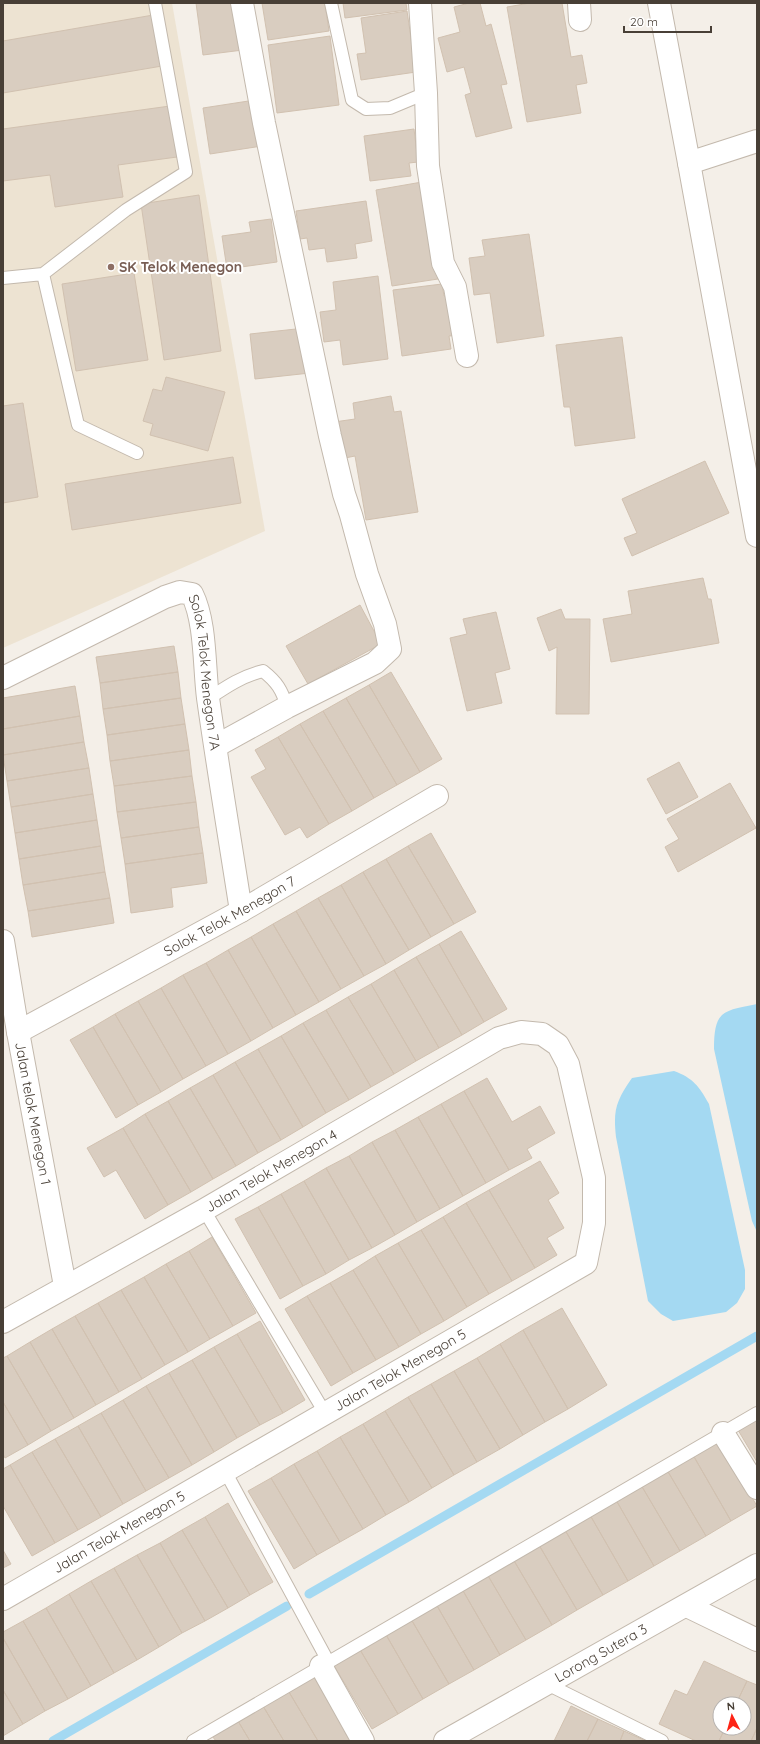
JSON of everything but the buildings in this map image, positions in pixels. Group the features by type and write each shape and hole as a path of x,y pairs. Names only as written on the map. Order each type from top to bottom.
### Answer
{"street":[{"path":"216,746 288,707 375,663 390,649 385,624 367,574 344,494 330,436 264,123 242,3"},
{"path":"420,3 426,93 428,166 443,264 456,287 467,356"},
{"path":"659,3 757,536"},
{"path":"689,163 757,141"},
{"name":"Solok Telok Menegon 7A","path":"3,678 165,597 180,592 192,594 197,605 208,698 241,911"},
{"name":"Solok Telok Menegon 7","path":"18,1032 241,911 437,796"},
{"name":"Jalan telok Menegon 1","path":"3,941 18,1032 65,1286"},
{"name":"Jalan Telok Menegon 4","path":"3,1322 65,1286 204,1210 499,1038 521,1032 542,1034"},
{"name":"Jalan Telok Menegon 5","path":"3,1599 586,1263 594,1223 594,1178 568,1064 558,1045 542,1034"},
{"path":"723,1433 757,1488"},
{"name":"Lorong Sutera 3","path":"445,1741 687,1606 757,1565"},
{"path":"687,1606 757,1640"},
{"path":"325,1664 363,1741"}],"lane":[{"path":"3,278 43,274 126,210 186,172 155,3"},
{"path":"330,3 352,100 366,109 390,108 426,93"},
{"path":"43,274 78,425 137,453"},
{"path":"208,698 227,685 249,674 263,671 274,679 288,707"},
{"path":"204,1210 325,1413"},
{"path":"193,1741 757,1413"},
{"path":"225,1471 325,1664"},
{"path":"547,1684 662,1741"}],"shaded area":[{"name":"SK Telok Menegon","path":"3,3 172,3 265,531 3,648"}],"water":[{"path":"757,1004 757,1232 752,1221 714,1049 714,1036 716,1026 723,1014 736,1008"},
{"path":"674,1071 695,1083 709,1104 745,1270 745,1289 737,1303 726,1312 673,1321 661,1314 648,1301 616,1137 615,1120 619,1100 632,1078"}],"waterway":[{"path":"309,1594 757,1336"},
{"path":"53,1741 287,1606"}],"place":[{"name":"SK Telok Menegon","path":"111,267"}]}
